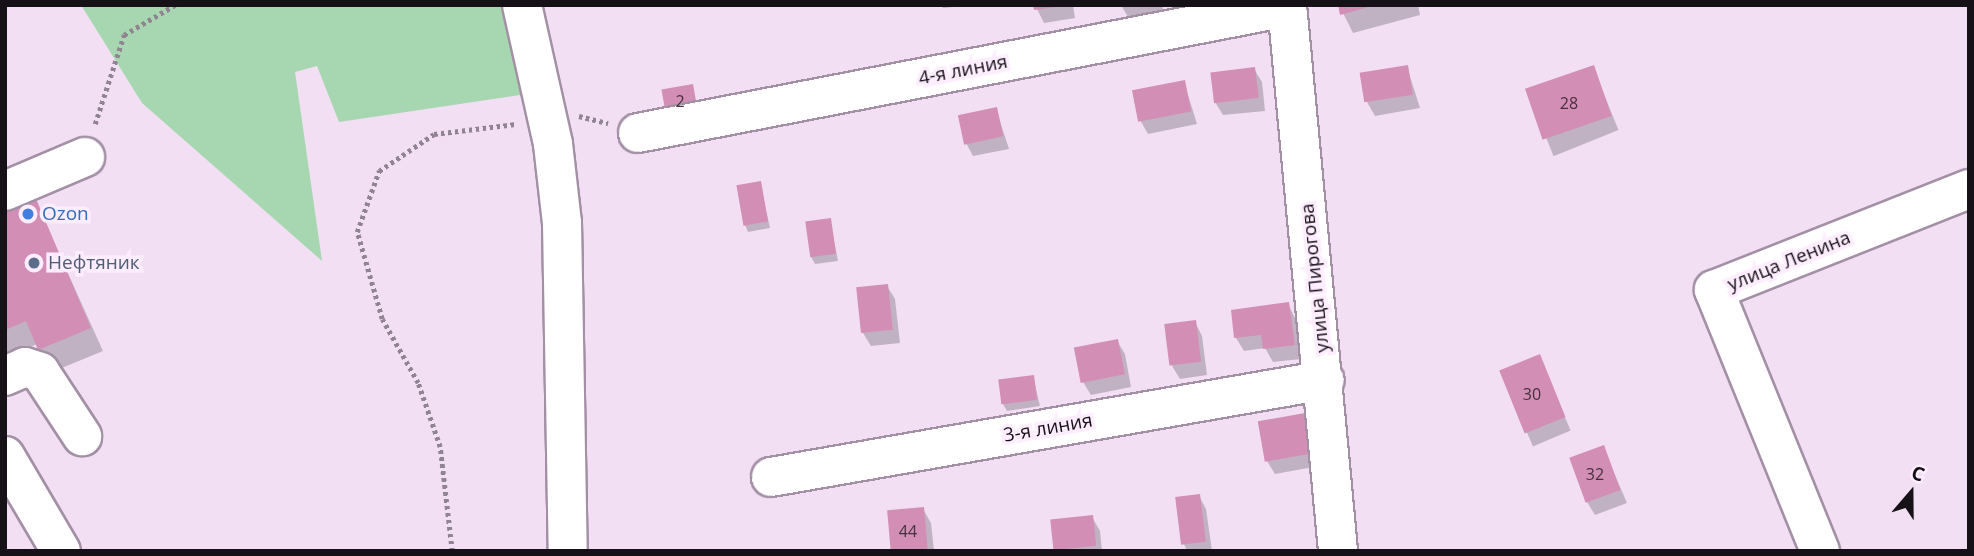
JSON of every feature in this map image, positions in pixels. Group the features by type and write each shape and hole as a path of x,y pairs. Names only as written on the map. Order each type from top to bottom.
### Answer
{"street":[{"path":"522,5 548,120 562,223 568,551"},
{"name":"4-я линия","path":"638,133 1287,6"},
{"name":"улица Пирогова","path":"1287,6 1325,380 1338,551"},
{"path":"5,191 85,157"},
{"name":"улица Ленина","path":"1820,551 1714,290 1969,189"},
{"path":"5,376 25,367 40,372 82,436"},
{"name":"3-я линия","path":"771,477 1325,380"},
{"path":"5,456 61,551"}],"path":[{"path":"85,157 124,35 175,5"},
{"path":"452,551 440,447 418,383 382,318 357,232 379,171 434,134 586,115 638,133"}],"green space":[{"path":"81,5 535,5 554,90 339,122 317,66 295,72 322,261 142,103"}],"building":[{"path":"1033,5 1056,5 1056,7 1034,10"},
{"path":"1338,5 1372,5 1372,6 1340,15"},
{"path":"1408,65 1413,95 1364,102 1360,73"},
{"path":"1594,65 1612,116 1543,140 1525,89"},
{"path":"1255,67 1259,98 1214,103 1210,72"},
{"path":"1185,80 1191,111 1138,122 1132,90"},
{"path":"693,84 698,112 666,117 661,90"},
{"path":"997,107 1003,136 964,145 958,115"},
{"path":"761,181 768,221 743,226 736,185"},
{"name":"Нефтяник","path":"34,194 91,328 38,350 26,321 5,330 5,206"},
{"path":"831,218 836,254 810,257 805,222"},
{"path":"888,284 893,330 861,333 856,287"},
{"path":"1289,302 1295,345 1263,349 1261,335 1234,338 1231,310"},
{"path":"1196,320 1201,362 1169,366 1164,324"},
{"path":"1118,339 1125,374 1081,383 1074,348"},
{"path":"1540,354 1565,417 1525,434 1499,370"},
{"path":"1034,375 1037,400 1001,404 998,379"},
{"path":"1305,413 1312,453 1265,462 1258,421"},
{"path":"1604,445 1620,490 1586,503 1569,458"},
{"path":"1200,494 1206,542 1181,545 1175,497"},
{"path":"924,507 928,551 891,551 887,510"},
{"path":"1093,515 1096,546 1053,550 1050,519"}],"place":[{"name":"Ozon","path":"28,214"},
{"name":"Нефтяник","path":"34,263"}]}
